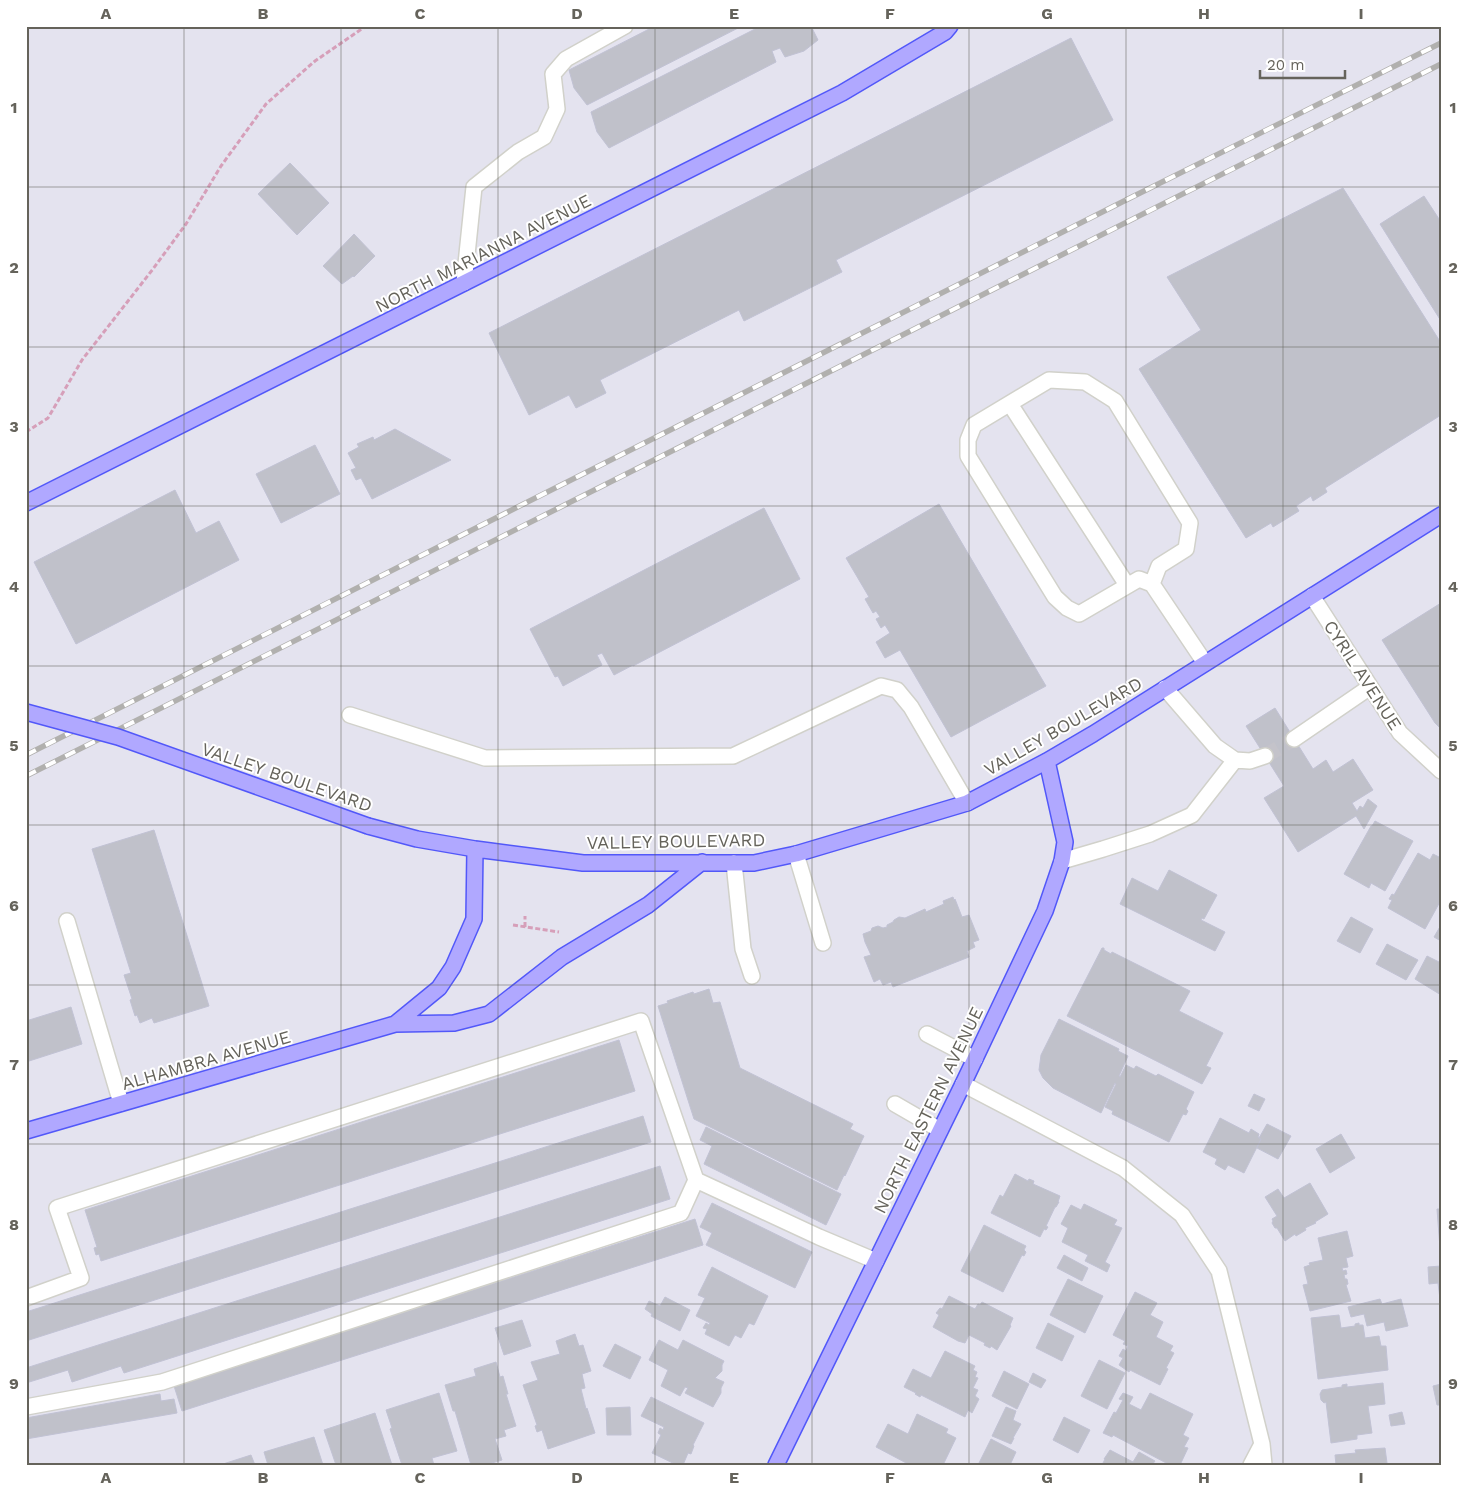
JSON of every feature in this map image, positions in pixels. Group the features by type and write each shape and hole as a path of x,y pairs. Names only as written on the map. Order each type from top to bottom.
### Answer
{"main road":[{"name":"NORTH MARIANNA AVENUE","path":"26,503 842,93 945,32 950,26"},
{"name":"VALLEY BOULEVARD","path":"26,712 118,737 368,826 417,839 475,849 583,863 754,862 796,854 967,803 1048,761 1093,734 1441,515"},
{"name":"NORTH EASTERN AVENUE","path":"776,1465 963,1084 1045,911 1062,860 1064,842 1048,761"},
{"path":"395,1024 439,988 453,967 474,919 475,849"},
{"path":"395,1024 454,1023 489,1014 562,957 648,905 702,862"},
{"name":"ALHAMBRA AVENUE","path":"26,1131 395,1024"}],"street":[{"path":"464,283 474,186 518,152 544,137 556,109 553,74 566,59 625,26"},
{"path":"1152,584 1159,566 1186,549 1190,523 1115,401 1085,382 1049,380 974,425 968,440 968,456 1056,596 1067,608 1079,614 1139,578 1152,584 1205,663"},
{"path":"1010,404 1127,586"},
{"name":"CYRIL AVENUE","path":"1312,596 1400,733 1441,771"},
{"path":"350,715 485,758 733,756 881,686 897,690 911,707 967,803"},
{"path":"1294,739 1370,687"},
{"path":"1165,688 1215,746 1235,760 1250,761 1265,756"},
{"path":"1062,860 1150,834 1192,815 1235,760"},
{"path":"796,854 824,943"},
{"path":"734,863 744,949 752,976"},
{"path":"67,922 122,1104"},
{"path":"26,1298 81,1278 58,1208 641,1021 696,1180 681,1213 162,1382 26,1407"},
{"path":"927,1034 975,1059"},
{"path":"963,1084 1123,1168 1182,1215 1219,1272 1262,1444 1264,1465"},
{"path":"895,1104 940,1130"},
{"path":"696,1180 819,1237 876,1261"},
{"path":"1251,1465 1262,1444"}],"path":[{"path":"26,432 48,418 82,360 186,224 222,166 266,104 315,61 366,26"},
{"path":"525,927 526,916"},
{"path":"513,925 563,933"}],"building":[{"path":"655,26 742,26 587,105 574,88 569,70"},
{"path":"761,26 811,26 818,40 804,51 785,57 780,48 772,51 776,62 609,148 597,132 591,112"},
{"path":"1071,38 1113,120 836,260 842,272 744,321 739,310 600,380 606,393 576,408 569,395 529,415 489,333"},
{"path":"290,163 329,203 297,235 258,194"},
{"path":"1343,188 1441,343 1441,415 1325,488 1327,492 1313,501 1311,496 1296,506 1299,511 1273,527 1271,523 1246,538 1139,369 1201,330 1167,277"},
{"path":"1424,196 1441,222 1441,321 1380,224"},
{"path":"354,234 375,256 354,277 342,284 323,266"},
{"path":"395,429 451,460 372,499 361,478 356,480 351,470 356,468 348,453 359,447 357,444 373,437 374,440"},
{"path":"315,445 340,494 281,523 256,474"},
{"path":"175,490 196,533 219,521 239,560 76,644 34,562"},
{"path":"939,504 1046,686 951,737 900,650 885,658 876,642 890,633 885,625 881,628 876,619 880,617 876,611 873,613 865,599 869,597 846,558"},
{"path":"764,508 800,579 614,675 602,653 597,655 602,665 563,686 558,676 555,677 530,629"},
{"path":"1441,603 1441,729 1435,723 1382,640"},
{"path":"1275,708 1313,769 1326,760 1333,772 1353,759 1373,790 1352,803 1357,811 1360,806 1363,808 1368,799 1377,806 1364,829 1356,816 1298,852 1264,798 1284,786 1246,726"},
{"path":"1375,821 1413,841 1385,891 1371,883 1369,888 1344,874"},
{"path":"154,830 209,1006 154,1023 152,1018 140,1023 137,1015 135,1016 130,1000 132,999 124,975 131,973 92,849"},
{"path":"1418,853 1430,860 1433,854 1441,858 1441,900 1425,929 1388,908 1392,900 1389,899 1392,894 1394,895"},
{"path":"1169,870 1217,895 1204,919 1202,918 1201,920 1225,932 1215,951 1120,904 1132,878 1158,891"},
{"path":"953,897 962,917 969,915 979,940 973,942 975,947 967,951 969,957 893,987 891,982 883,985 880,979 874,982 864,957 871,955 863,934 878,926 887,927 887,925 899,917 905,918 925,909 926,912 944,904 943,901"},
{"path":"1351,917 1373,929 1360,953 1337,941"},
{"path":"1441,925 1441,941 1434,937"},
{"path":"1387,944 1418,960 1406,980 1376,964"},
{"path":"1102,948 1190,991 1179,1011 1223,1033 1206,1066 1211,1068 1202,1084 1067,1016"},
{"path":"1427,956 1441,963 1441,995 1415,979"},
{"path":"709,989 713,1003 720,1002 740,1068 853,1124 850,1129 864,1136 837,1190 694,1119 658,1006 693,992 694,994"},
{"path":"71,1007 82,1044 26,1062 26,1021"},
{"path":"1059,1019 1119,1049 1118,1051 1128,1056 1120,1077 1126,1065 1134,1069 1136,1066 1156,1076 1158,1074 1194,1092 1186,1109 1188,1111 1186,1115 1183,1114 1169,1142 1112,1114 1113,1111 1105,1107 1115,1083 1101,1113 1053,1088 1043,1078 1039,1070 1041,1055"},
{"path":"619,1040 635,1091 101,1261 99,1254 96,1255 94,1248 97,1247 85,1210"},
{"path":"1254,1094 1265,1099 1259,1111 1248,1106"},
{"path":"643,1116 651,1142 26,1341 26,1312"},
{"path":"1220,1118 1249,1133 1251,1129 1259,1134 1258,1137 1261,1139 1244,1173 1228,1165 1225,1170 1215,1164 1217,1159 1203,1152"},
{"path":"1267,1124 1291,1136 1278,1159 1257,1148 1261,1139 1259,1138"},
{"path":"706,1127 841,1194 826,1225 704,1164 712,1146 700,1140"},
{"path":"1341,1134 1355,1158 1330,1173 1316,1149"},
{"path":"660,1166 670,1199 124,1373 121,1366 72,1382 68,1370 26,1383 26,1368"},
{"path":"1015,1174 1028,1181 1029,1179 1034,1181 1033,1184 1060,1196 1059,1202 1046,1226 1048,1227 1046,1230 1044,1229 1040,1237 991,1213 1000,1195 1003,1197"},
{"path":"1310,1183 1328,1214 1305,1228 1306,1230 1296,1236 1295,1234 1285,1241 1272,1223 1272,1219 1277,1216 1265,1197 1278,1189 1284,1198"},
{"path":"712,1203 812,1252 795,1288 706,1245 712,1233 700,1227"},
{"path":"1084,1204 1117,1220 1114,1225 1122,1228 1105,1262 1110,1265 1107,1272 1085,1261 1088,1255 1062,1242 1068,1228 1061,1224 1071,1205 1081,1210"},
{"path":"1437,1209 1441,1209 1441,1248 1440,1248"},
{"path":"695,1219 703,1245 182,1411 174,1386"},
{"path":"984,1225 1026,1246 1024,1256 1022,1255 1003,1292 961,1271"},
{"path":"1347,1231 1353,1256 1346,1258 1348,1267 1342,1268 1343,1271 1346,1270 1347,1274 1344,1275 1345,1279 1347,1279 1348,1284 1346,1285 1351,1301 1310,1311 1303,1285 1308,1284 1304,1267 1310,1265 1309,1263 1323,1260 1318,1238"},
{"path":"1064,1255 1088,1268 1082,1281 1057,1268"},
{"path":"1441,1266 1441,1307 1438,1283 1429,1284 1428,1267"},
{"path":"712,1267 768,1296 754,1325 749,1323 741,1338 735,1335 729,1346 705,1334 707,1329 703,1328 706,1323 709,1325 710,1323 696,1316 705,1298 698,1295"},
{"path":"1068,1279 1103,1296 1085,1333 1050,1315"},
{"path":"1135,1292 1157,1303 1150,1315 1163,1322 1156,1337 1173,1346 1170,1351 1174,1353 1160,1385 1130,1370 1129,1372 1119,1365 1123,1358 1119,1356 1123,1349 1126,1351 1128,1346 1123,1344 1125,1341 1113,1335"},
{"path":"949,1296 975,1309 982,1302 1013,1318 1011,1326 997,1350 991,1346 990,1348 984,1345 985,1343 969,1335 965,1343 958,1341 933,1327 939,1315 936,1313 940,1308 942,1309"},
{"path":"665,1297 690,1310 680,1331 651,1316 652,1314 645,1309 649,1301 660,1306"},
{"path":"1380,1299 1382,1304 1401,1299 1408,1326 1386,1331 1384,1322 1367,1326 1364,1314 1351,1317 1348,1307"},
{"path":"1339,1315 1341,1328 1355,1326 1355,1324 1359,1323 1359,1325 1363,1325 1365,1338 1379,1336 1381,1346 1386,1346 1388,1370 1318,1379 1311,1318"},
{"path":"522,1320 531,1346 504,1355 495,1328"},
{"path":"1048,1323 1074,1336 1062,1361 1036,1348"},
{"path":"575,1334 579,1346 583,1345 591,1371 582,1374 585,1388 581,1389 595,1433 548,1449 542,1430 537,1432 535,1426 537,1425 523,1385 538,1380 531,1362 560,1354 556,1341"},
{"path":"659,1340 678,1350 683,1340 724,1361 722,1371 715,1378 724,1382 721,1393 713,1407 685,1393 688,1388 685,1387 680,1396 661,1386 668,1370 649,1360"},
{"path":"615,1344 641,1357 630,1379 603,1366"},
{"path":"945,1351 975,1366 973,1370 977,1372 975,1377 978,1378 973,1388 978,1390 975,1396 979,1399 972,1413 968,1410 965,1417 921,1395 920,1397 904,1387 913,1369 931,1378"},
{"path":"1099,1360 1125,1373 1107,1409 1081,1396"},
{"path":"496,1362 500,1377 503,1376 508,1394 506,1394 516,1426 504,1430 506,1436 495,1439 502,1460 485,1465 471,1465 445,1385 476,1376 474,1369"},
{"path":"1004,1371 1029,1384 1017,1409 992,1396"},
{"path":"1033,1373 1046,1380 1041,1388 1029,1382"},
{"path":"1383,1383 1385,1404 1368,1406 1372,1433 1357,1435 1357,1439 1331,1443 1326,1402 1324,1403 1321,1400 1320,1394 1322,1390 1342,1387 1342,1385 1347,1384 1347,1387"},
{"path":"1441,1384 1441,1405 1437,1405 1433,1386"},
{"path":"439,1393 457,1451 432,1458 434,1465 402,1465 386,1410"},
{"path":"1123,1393 1133,1397 1129,1404 1141,1410 1150,1393 1193,1414 1183,1435 1189,1438 1184,1447 1188,1448 1180,1465 1170,1465 1113,1435 1112,1437 1103,1433 1123,1400 1119,1399"},
{"path":"160,1394 161,1401 174,1399 177,1413 26,1439 26,1418"},
{"path":"651,1397 704,1423 693,1445 691,1454 688,1453 683,1465 677,1465 652,1453 661,1435 658,1433 660,1428 663,1430 664,1427 641,1416"},
{"path":"630,1407 631,1435 607,1435 606,1408"},
{"path":"1006,1407 1016,1411 1013,1420 1021,1424 1011,1444 992,1436"},
{"path":"1402,1412 1405,1424 1391,1426 1389,1415"},
{"path":"375,1413 392,1465 336,1465 324,1430"},
{"path":"917,1414 948,1429 946,1433 956,1438 943,1465 910,1465 876,1447 888,1424 908,1434"},
{"path":"1064,1417 1090,1430 1078,1453 1053,1440"},
{"path":"314,1437 323,1465 268,1465 264,1452"},
{"path":"991,1439 1016,1452 1010,1465 978,1465"},
{"path":"1385,1448 1387,1463 1379,1465 1336,1465 1335,1455 1356,1453 1355,1450"},
{"path":"1110,1450 1133,1462 1139,1452 1155,1461 1152,1465 1102,1465"},
{"path":"251,1455 255,1465 220,1465"}],"tunnel":[{"path":"1265,756 1294,739"}],"railway":[{"path":"26,755 1441,43"},
{"path":"26,776 1441,64"}]}
